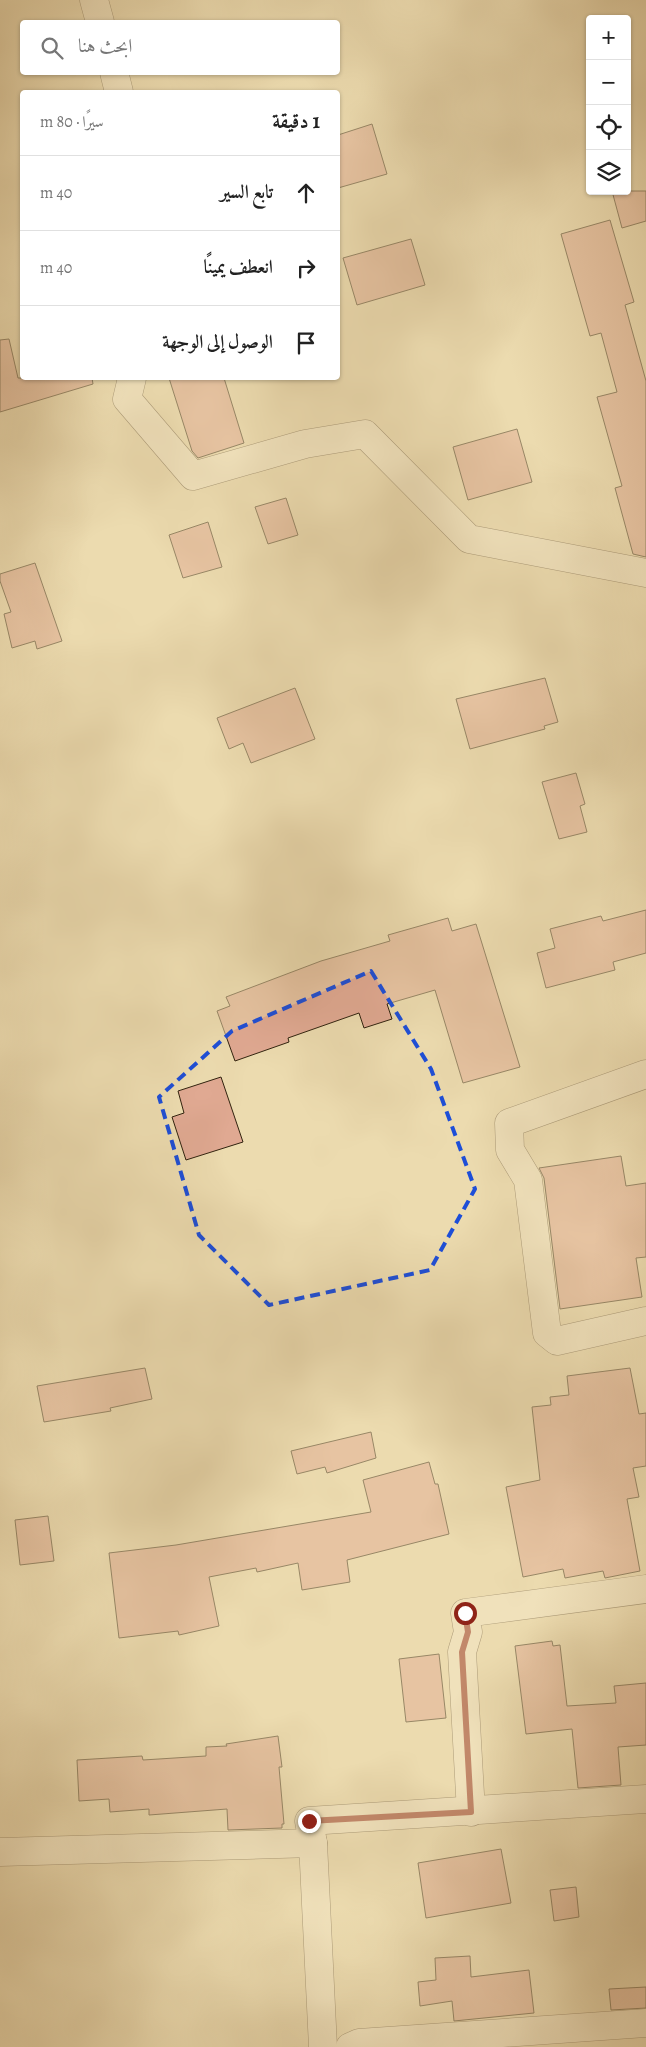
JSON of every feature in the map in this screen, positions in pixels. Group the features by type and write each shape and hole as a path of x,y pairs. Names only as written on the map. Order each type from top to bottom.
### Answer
{"street":[{"path":"94,0 99,20"},
{"path":"115,75 118,90"},
{"path":"132,380 127,399 193,476 304,444 365,434 469,539 646,573"},
{"path":"646,1074 509,1123 510,1150 528,1180 547,1333 557,1341 646,1321"},
{"path":"471,1812 462,1652 468,1632 465,1613 646,1589"},
{"path":"323,2047 313,1844 309,1821 471,1812 646,1799"},
{"path":"0,1852 313,1844"},
{"path":"356,2046 646,2024"}],"highlighted area":[{"path":"371,971 431,1069 475,1189 430,1270 269,1305 199,1235 159,1097 232,1031"}],"building":[{"path":"372,124 387,174 340,187 340,134"},
{"path":"631,191 646,191 646,221 622,228 613,195 631,195"},
{"path":"610,220 634,302 625,305 646,381 646,557 633,554 615,488 622,486 597,397 617,392 601,333 590,336 561,234"},
{"path":"411,239 425,285 357,305 343,258"},
{"path":"9,339 20,380 92,380 93,384 0,412 0,340"},
{"path":"170,380 225,380 244,443 198,458 192,451"},
{"path":"517,429 532,482 468,500 453,447"},
{"path":"286,498 298,535 268,544 255,507"},
{"path":"208,522 222,567 183,578 169,535"},
{"path":"35,563 62,641 37,649 35,641 12,648 4,614 11,612 0,581 0,574"},
{"path":"545,678 558,722 544,726 545,729 470,749 456,699"},
{"path":"295,688 315,739 251,763 243,743 229,749 217,718"},
{"path":"576,773 585,804 580,806 587,832 559,839 542,782"},
{"path":"646,910 646,953 613,962 615,970 546,988 537,953 555,948 550,929 601,916 603,921"},
{"path":"448,918 452,931 476,924 520,1067 463,1083 435,990 387,1004 392,1019 364,1028 359,1013 288,1038 289,1042 235,1061 217,1011 230,1006 226,997 321,961 390,941 388,935"},
{"path":"221,1077 243,1142 186,1160 172,1117 184,1113 178,1091"},
{"path":"621,1156 626,1186 646,1183 646,1257 636,1258 642,1297 560,1309 544,1178 539,1168"},
{"path":"145,1368 152,1399 110,1408 111,1411 44,1422 37,1386"},
{"path":"630,1368 639,1414 646,1413 646,1466 633,1468 639,1497 627,1499 640,1571 605,1578 603,1571 565,1578 563,1569 523,1577 506,1487 540,1480 532,1407 551,1405 550,1397 569,1395 567,1376"},
{"path":"371,1432 376,1458 327,1473 325,1467 297,1474 291,1451"},
{"path":"429,1462 435,1484 438,1484 449,1534 347,1560 350,1582 302,1590 298,1563 257,1572 256,1568 209,1577 219,1626 179,1635 178,1631 119,1638 109,1553 176,1545 371,1512 363,1480"},
{"path":"48,1516 54,1561 20,1565 15,1520"},
{"path":"552,1641 553,1646 560,1645 567,1706 616,1703 614,1686 646,1683 646,1745 618,1747 621,1785 578,1788 572,1729 526,1734 515,1646"},
{"path":"439,1654 446,1718 406,1722 399,1659"},
{"path":"278,1736 282,1767 279,1767 284,1824 282,1824 282,1828 228,1830 227,1809 149,1815 149,1809 110,1812 109,1799 79,1801 77,1760 142,1756 143,1760 206,1756 206,1747 227,1746 226,1744"},
{"path":"501,1849 511,1903 426,1918 418,1863"},
{"path":"576,1887 579,1917 554,1921 550,1890"},
{"path":"470,1956 471,1977 529,1970 534,2013 454,2021 452,2001 420,2006 418,1982 436,1980 435,1958"},
{"path":"646,1987 646,2008 611,2010 609,1989"}],"route":[{"path":"309,1821 471,1812 462,1652 468,1632 465,1613"}]}
